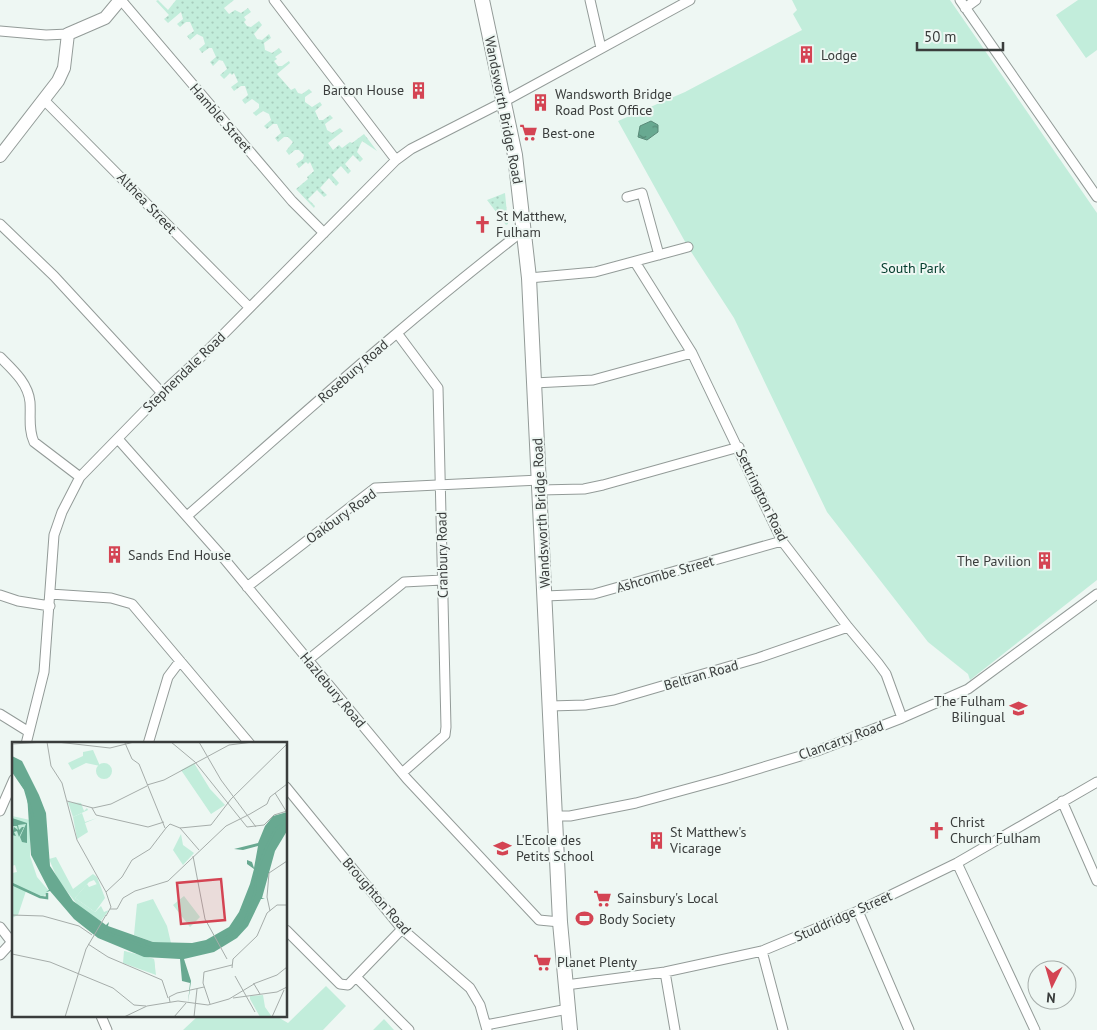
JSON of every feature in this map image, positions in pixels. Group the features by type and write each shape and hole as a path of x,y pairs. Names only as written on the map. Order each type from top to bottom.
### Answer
{"main road":[{"name":"Wandsworth Bridge Road","path":"482,0 515,155 530,278 560,922 570,1030"}],"street":[{"path":"0,30 46,35 68,34 104,18 121,0"},
{"name":"Hamble Street","path":"121,0 292,201 324,233"},
{"path":"274,0 396,160"},
{"path":"590,0 601,48"},
{"name":"Stephendale Road","path":"26,742 44,672 54,535 62,512 80,477 396,160 412,149 505,101 690,0"},
{"path":"976,0 962,4 1097,198"},
{"path":"0,156 58,81 64,68 68,34"},
{"name":"Althea Street","path":"43,99 249,307"},
{"path":"627,197 642,193 659,255"},
{"path":"0,224 54,276 162,393"},
{"name":"Rosebury Road","path":"187,516 458,280 524,230"},
{"path":"530,278 595,272 688,247"},
{"name":"Settrington Road","path":"635,262 692,353 782,541 886,674 902,718"},
{"name":"Cranbury Road","path":"396,333 438,388 442,484 442,580 446,727 445,735 402,772"},
{"path":"534,383 593,380 692,353"},
{"path":"0,357 25,384 30,402 31,434 34,442 80,477"},
{"name":"Hazlebury Road","path":"118,439 187,516 447,823 539,920 560,922"},
{"name":"Oakbury Road","path":"247,588 375,488 442,484 540,485 584,489 738,447"},
{"name":"Ashcombe Street","path":"545,596 594,594 782,541"},
{"path":"308,660 404,582 442,580"},
{"path":"50,594 111,598 132,604 248,742"},
{"name":"Clancarty Road","path":"555,816 570,816 636,803 817,751 902,718 968,689 1097,594"},
{"path":"0,595 18,601 50,606"},
{"name":"Beltran Road","path":"550,706 585,705 614,700 758,658 848,627"},
{"path":"149,742 168,677 180,661"},
{"path":"0,714 29,732"},
{"name":"Studdridge Street","path":"566,985 665,972 762,951 858,911 957,863 1097,782"},
{"path":"0,811 12,784"},
{"name":"Broughton Road","path":"288,789 402,929 470,988 480,1005 486,1028"},
{"path":"1062,801 1097,881"},
{"path":"957,863 1035,1030"},
{"path":"858,911 909,1030"},
{"path":"0,927 12,943"},
{"path":"288,932 340,984 348,985 402,929"},
{"path":"0,955 12,945"},
{"path":"762,951 783,1030"},
{"path":"665,972 675,1030"},
{"path":"356,977 410,1030"},
{"path":"486,1028 568,1009"}],"green space":[{"path":"158,0 168,10 176,0 234,0 224,8 229,14 235,10 241,13 248,8 251,12 244,17 246,20 244,22 247,26 251,27 259,21 262,25 254,34 257,39 262,40 269,34 271,38 264,43 265,50 272,53 279,48 282,52 275,57 277,59 274,61 278,66 282,66 289,61 290,63 277,74 291,90 295,88 298,93 302,94 309,89 312,92 305,97 305,102 312,107 320,102 322,105 315,111 319,120 323,120 330,115 333,118 325,124 327,130 332,133 340,128 343,131 328,143 333,150 339,145 342,148 350,142 352,143 364,134 377,151 362,141 357,152 363,159 360,162 353,155 345,164 351,171 348,174 341,166 332,175 339,183 336,186 329,178 320,188 327,195 324,197 317,190 308,199 315,206 314,208 296,189 314,171 310,162 308,164 306,162 299,168 296,164 303,159 304,155 299,150 295,150 289,155 286,151 293,142 288,137 284,137 278,142 275,138 281,133 277,124 273,124 267,129 264,126 271,120 269,114 263,111 256,116 253,113 259,108 259,104 252,99 245,104 242,100 248,95 245,86 241,86 234,91 231,87 238,82 234,73 232,75 230,73 224,79 220,75 227,69 223,61 219,60 213,66 210,62 216,57 212,48 202,53 199,49 205,44 203,37 197,34 190,40 187,36 194,31 190,22 186,22 180,27 177,24 183,19 181,12 168,23 164,19 169,15 156,1"},
{"name":"South Park","path":"792,0 950,0 1097,213 1097,580 970,680 968,674 928,642 827,512 734,318 688,247 618,121 685,92 802,30 793,14 797,10"},
{"path":"1078,0 1097,0 1097,50 1086,58 1056,15"},
{"path":"505,193 508,224 506,225 487,200"},
{"path":"326,986 346,1006 323,1030 183,1030 196,1018 279,1018 288,1023"},
{"path":"384,1019 394,1030 373,1030"}],"water":[{"path":"651,121 658,125 658,132 647,140 638,137 640,126"}],"place":[{"name":"Lodge","path":"807,55"},
{"name":"Barton House","path":"418,90"},
{"name":"Wandsworth Bridge Road Post Office","path":"541,102"},
{"name":"Best-one","path":"528,133"},
{"name":"St Matthew, Fulham","path":"482,224"},
{"name":"Sands End House","path":"114,555"},
{"name":"The Pavilion","path":"1045,561"},
{"name":"The Fulham Bilingual","path":"1019,709"},
{"name":"Christ Church Fulham","path":"936,830"},
{"name":"St Matthew's Vicarage","path":"656,840"},
{"name":"L'Ecole des Petits School","path":"502,848"},
{"name":"Sainsbury's Local","path":"603,898"},
{"name":"Body Society","path":"585,919"},
{"name":"Planet Plenty","path":"543,962"}]}
